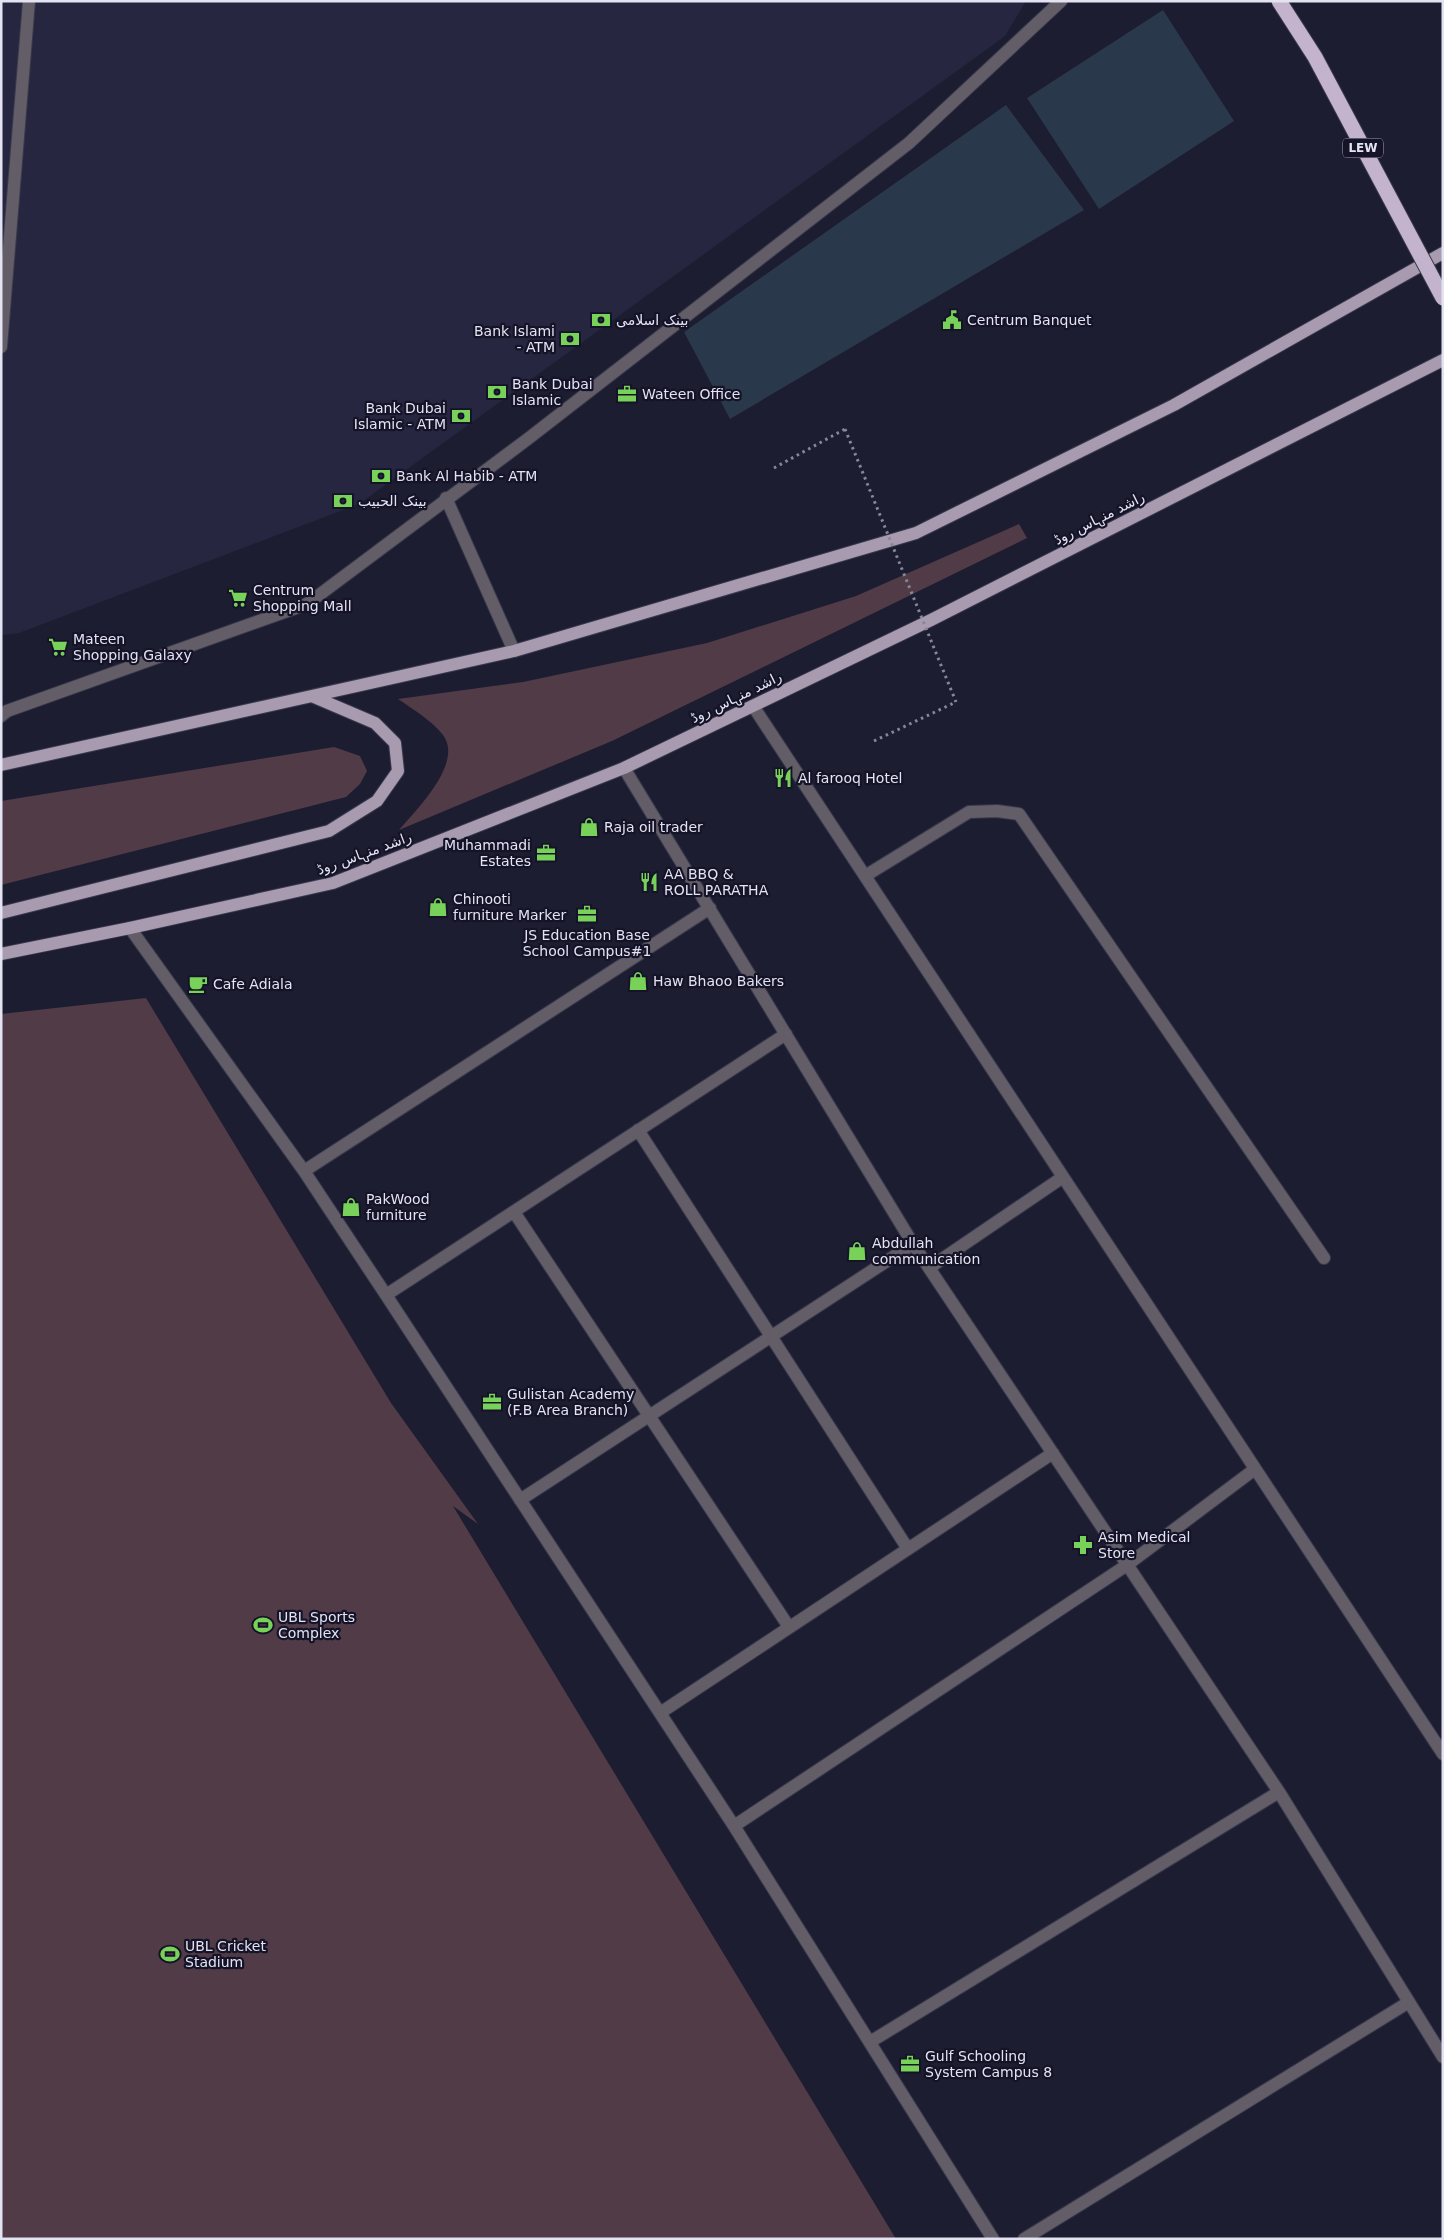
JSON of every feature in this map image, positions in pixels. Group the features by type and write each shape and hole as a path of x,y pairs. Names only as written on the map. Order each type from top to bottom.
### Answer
{"highway":[{"name":"LEW","path":"1279,1 1315,57 1443,298"}],"main road":[{"path":"1,765 314,697 514,651 916,533 1174,405 1443,253"},
{"name":"راشد منہاس روڈ","path":"1,954 130,928 333,883 624,768 931,620 1443,360"},
{"path":"1,913 329,831 377,800 398,771 395,743 375,723 314,697"}],"street":[{"path":"1,347 29,1"},
{"path":"1,716 7,711 307,604 446,498 529,438 909,143 1061,1"},
{"path":"446,498 514,651"},
{"path":"753,706 1443,1754"},
{"path":"624,768 913,1244 1278,1792 1443,2058"},
{"path":"865,876 969,812 996,811 1019,814 1324,1258"},
{"path":"304,1171 710,908"},
{"path":"130,928 304,1171 386,1295 734,1826 993,2239"},
{"path":"386,1295 786,1034"},
{"path":"638,1130 908,1549"},
{"path":"929,1268 1063,1177"},
{"path":"514,1212 789,1627"},
{"path":"520,1500 772,1338 913,1244"},
{"path":"660,1713 1053,1453"},
{"path":"734,1826 1127,1564 1255,1469"},
{"path":"870,2042 1278,1792"},
{"path":"1024,2239 1409,2002"}],"path":[{"path":"774,468 846,429 956,702 874,741"}],"shaded area":[{"path":"1,1 1026,1 1005,36 359,504 19,633 1,635"},
{"path":"1019,524 1027,538 612,741 399,830 435,786 443,772 448,746 443,735 433,725 398,699 523,682 707,643 856,596"},
{"path":"334,747 360,756 367,771 360,784 346,797 1,885 1,801"},
{"name":"UBL Sports Complex","path":"146,998 391,1403 478,1524 453,1506 896,2239 1,2239 1,1014"}],"building":[{"path":"1163,10 1234,121 1099,209 1027,98"},
{"name":"Centrum Banquet","path":"1006,105 1084,210 730,419 684,332"}],"place":[{"name":"بینک اسلامی","path":"601,320"},
{"name":"Centrum Banquet","path":"952,320"},
{"name":"Bank Islami - ATM","path":"570,339"},
{"name":"Bank Dubai Islamic","path":"497,392"},
{"name":"Wateen Office","path":"627,394"},
{"name":"Bank Dubai Islamic - ATM","path":"461,416"},
{"name":"Bank Al Habib - ATM","path":"381,476"},
{"name":"بينک الحبيب","path":"343,501"},
{"name":"Centrum Shopping Mall","path":"238,598"},
{"name":"Mateen Shopping Galaxy","path":"58,647"},
{"name":"Al farooq Hotel","path":"783,778"},
{"name":"Raja oil trader","path":"589,827"},
{"name":"Muhammadi Estates","path":"546,853"},
{"name":"AA BBQ & ROLL PARATHA","path":"649,882"},
{"name":"Chinooti furniture Marker","path":"438,907"},
{"name":"JS Education Base School Campus#1","path":"587,914"},
{"name":"Haw Bhaoo Bakers","path":"638,981"},
{"name":"Cafe Adiala","path":"198,984"},
{"name":"PakWood furniture","path":"351,1207"},
{"name":"Abdullah communication","path":"857,1251"},
{"name":"Gulistan Academy (F.B Area Branch)","path":"492,1402"},
{"name":"Asim Medical Store","path":"1083,1545"},
{"name":"UBL Sports Complex","path":"263,1625"},
{"name":"UBL Cricket Stadium","path":"170,1954"},
{"name":"Gulf Schooling System Campus 8","path":"910,2064"}]}
